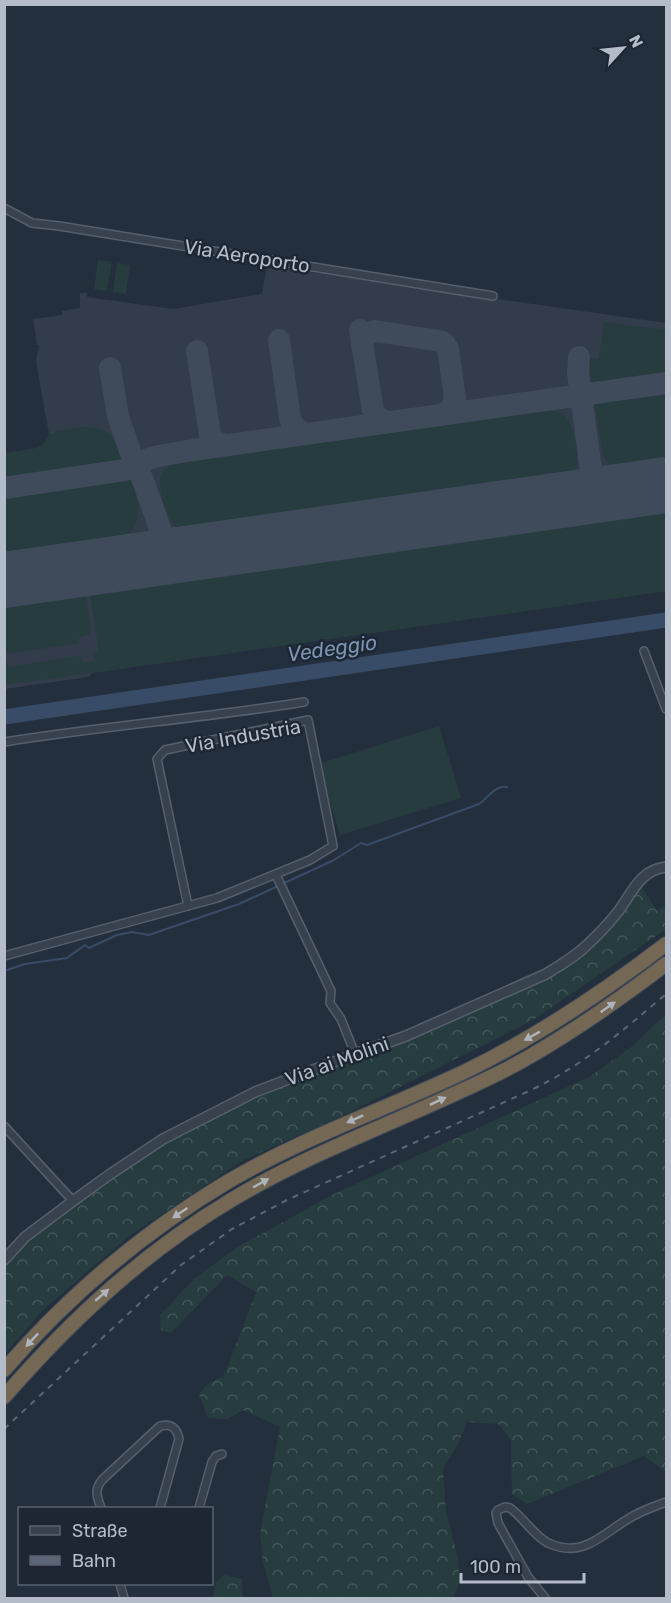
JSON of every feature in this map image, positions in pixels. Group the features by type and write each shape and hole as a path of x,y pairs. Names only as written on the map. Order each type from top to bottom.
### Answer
{"highway":[{"path":"4,1370 42,1329 102,1272 177,1215 278,1154 499,1054 604,991 666,944"},
{"path":"4,1397 89,1307 153,1254 212,1212 306,1160 425,1108 508,1068 576,1029 666,964"}],"street":[{"name":"Via Aeroporto","path":"4,208 32,223 493,296"},
{"path":"644,651 666,709"},
{"path":"4,742 304,702"},
{"name":"Via Industria","path":"4,956 188,906 217,898 310,860 333,846 308,720 165,750 157,759 188,906"},
{"name":"Via ai Molini","path":"4,1260 25,1237 73,1200 164,1139 255,1092 406,1036 546,974 587,945 617,912 638,881 651,872 666,867"},
{"path":"276,875 331,991 330,1003 341,1019 355,1054"},
{"path":"4,1126 73,1200"},
{"path":"100,1507 96,1495 97,1486 160,1426 167,1424 178,1433 179,1439 161,1507"},
{"path":"200,1507 212,1462 216,1456 222,1454"},
{"path":"545,1599 528,1577 498,1523 496,1513 498,1510 510,1508 548,1543 579,1548 590,1544 629,1518 666,1502"}],"shaded area":[{"path":"267,266 666,323 666,591 92,673 89,677 5,689 5,453 38,448 45,443 49,434 36,362 39,345 37,345 33,319 62,315 62,311 80,308 80,293 87,293 87,297 173,309 262,294"}],"green space":[{"path":"98,260 112,262 107,291 94,289"},
{"path":"117,263 130,265 126,294 113,292"},
{"path":"604,322 666,330 666,466 626,472 612,467 603,456 588,358 599,359"},
{"path":"552,411 565,416 576,444 577,469 575,474 562,481 189,534 181,532 173,524 161,492 161,476 166,468 198,459 516,414"},
{"path":"83,427 107,432 117,444 138,503 137,518 132,530 123,539 110,546 5,561 5,453 37,448 42,445 49,434"},
{"path":"666,504 666,591 5,685 5,654 8,667 80,656 82,662 94,661 93,653 99,652 89,586"},
{"path":"85,587 91,631 88,635 79,638 79,643 5,654 5,598"},
{"path":"439,726 461,798 340,835 318,764"},
{"path":"638,881 657,911 666,905 666,929 533,1020 350,1112 242,1161 129,1236 43,1310 5,1354 5,1260 25,1237 109,1175 255,1092 355,1054 546,974 587,946"},
{"path":"666,1014 666,1472 644,1456 527,1504 512,1494 511,1440 498,1424 467,1422 458,1444 443,1469 446,1511 458,1559 460,1582 454,1596 273,1598 263,1562 260,1534 280,1427 243,1410 228,1419 208,1418 199,1394 209,1383 224,1376 256,1292 227,1275 171,1333 161,1330 160,1315 195,1278 236,1248 332,1195 589,1077 634,1045"},
{"path":"224,1575 242,1579 243,1598 213,1598 215,1583"}],"waterway":[{"name":"Vedeggio","path":"4,717 666,620"},
{"path":"4,971 25,964 67,958 85,945 89,948 117,935 132,932 149,935 239,904 334,860 361,843 367,845 479,804 499,788 507,787"}],"taxiway":[{"path":"360,330 373,411 379,419 388,422"},
{"path":"362,345 366,335 375,331 444,343 448,349 455,398 451,409 441,415"},
{"path":"279,340 290,419 297,429 308,434"},
{"path":"197,351 210,435 216,442 225,445"},
{"path":"579,357 578,373 591,470"},
{"path":"110,368 118,416 159,526"},
{"path":"4,488 125,470 153,457 193,450 666,383"},
{"path":"565,499 576,495 587,486 591,470 601,485 615,490 627,490"},
{"path":"109,565 137,560 153,552 158,546 159,526 168,544 178,551 211,551"}],"runway":[{"path":"4,580 666,485"}],"railway":[{"path":"4,1429 181,1265 232,1229 287,1200 549,1081 585,1059 666,994"}]}
